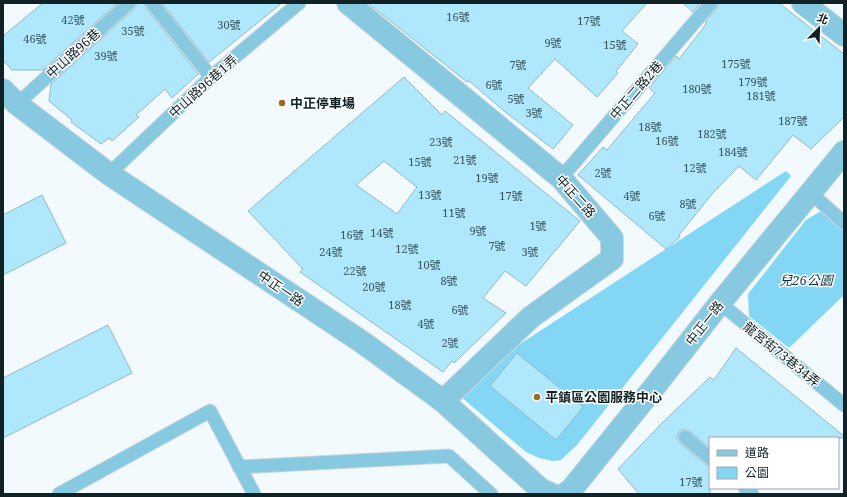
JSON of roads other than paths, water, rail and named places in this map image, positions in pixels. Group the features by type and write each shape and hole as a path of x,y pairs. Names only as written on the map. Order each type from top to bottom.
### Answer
{"street":[{"name":"中正二路","path":"348,3 561,178 612,238 612,260 530,317 442,401"},
{"path":"803,3 844,35"},
{"name":"中正一路","path":"10,97 109,174 362,342 442,401 540,489 566,493 656,386 720,303 844,152"}],"lane":[{"name":"中山路96巷","path":"10,97 129,3"},
{"path":"152,3 211,77"},
{"name":"中山路96巷1弄","path":"109,174 211,77 299,3"},
{"name":"中正二路2巷","path":"561,178 711,3"},
{"path":"810,193 844,224"},
{"name":"龍宮街73巷34弄","path":"720,303 844,405"},
{"path":"59,494 210,411 254,494"},
{"path":"685,436 709,457"},
{"path":"240,467 448,456 491,494"}],"place":[{"name":"中正停車場","path":"282,103"},
{"name":"平鎮區公園服務中心","path":"537,397"}],"park label":[{"name":"兒26公園","path":"806,280"}]}
